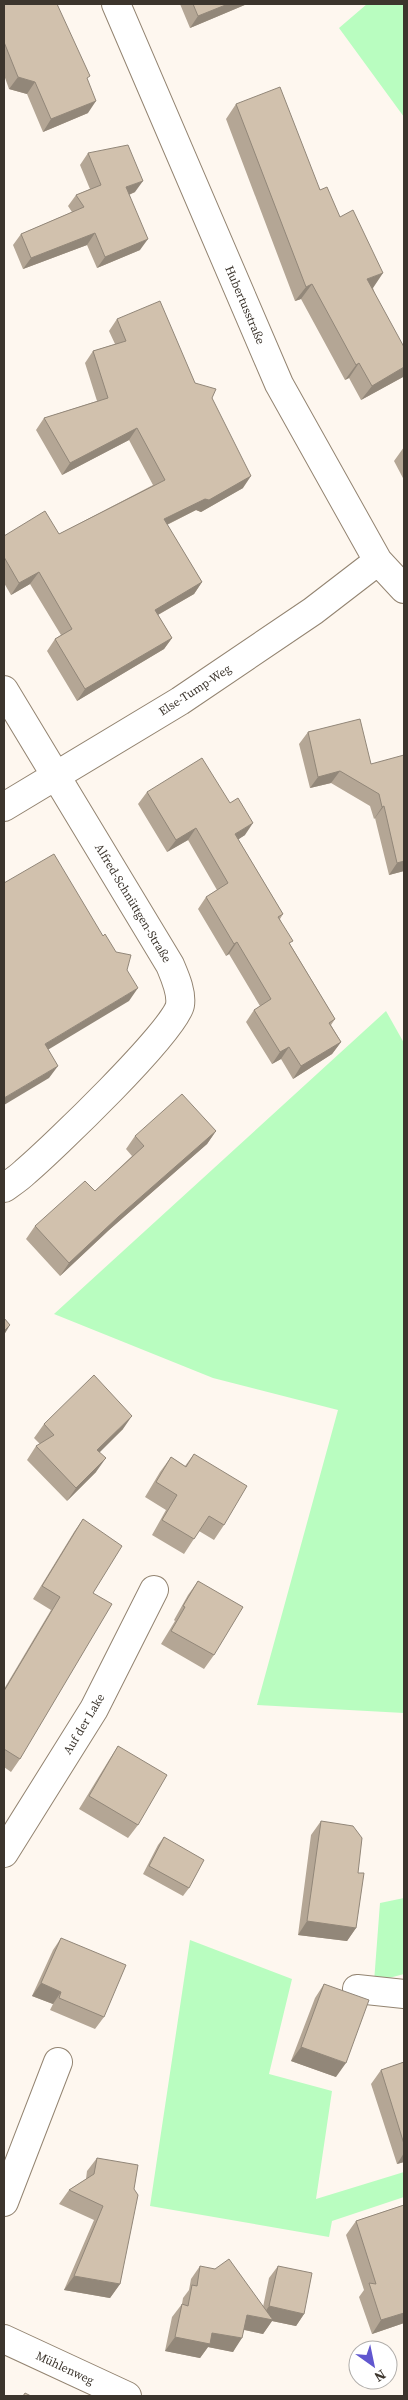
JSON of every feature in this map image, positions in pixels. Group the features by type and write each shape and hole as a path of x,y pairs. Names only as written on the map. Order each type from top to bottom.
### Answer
{"street":[{"name":"Hubertusstraße","path":"116,4 279,384 378,561 404,589"},
{"name":"Else-Tump-Weg","path":"4,807 180,701 313,610 378,561"},
{"name":"Alfred-Schnüttgen-Straße","path":"4,690 170,965 178,987 180,1006 170,1025 118,1083 25,1173 4,1188"},
{"name":"Auf der Lake","path":"4,1853 94,1709 154,1590"},
{"path":"357,1989 404,1994"},
{"path":"4,2202 58,2062"},
{"name":"Mühlenweg","path":"4,2339 127,2396"}],"green space":[{"path":"367,4 404,4 404,117 339,28"},
{"path":"386,1011 404,1043 404,1713 257,1705 338,1410 213,1378 54,1314"},
{"path":"404,1898 404,1974 374,1982 380,1903"},
{"path":"190,1940 292,1979 269,2074 332,2091 316,2199 404,2172 404,2197 332,2221 329,2237 150,2206"}],"building":[{"path":"4,4 57,4 90,76 87,78 96,101 51,119 35,82 18,77 4,42"},
{"path":"193,4 228,4 198,16"},
{"path":"280,87 320,190 327,187 340,217 353,210 383,273 367,279 404,347 404,367 372,386 359,363 356,365 312,284 306,287 236,104"},
{"path":"128,145 143,181 126,187 148,239 105,257 95,233 31,258 21,234 84,207 76,195 101,185 88,153"},
{"path":"160,301 195,383 216,389 212,398 251,476 209,500 205,499 164,519 202,582 155,610 172,638 85,689 55,639 72,629 39,572 19,583 4,557 4,536 45,511 59,534 165,480 137,428 70,463 44,418 108,398 93,351 126,341 117,319"},
{"path":"360,719 371,764 404,755 404,861 397,863 384,806 382,807 379,794 340,771 318,777 308,732"},
{"path":"202,758 230,803 238,798 253,823 235,834 283,914 278,917 293,941 289,943 335,1019 329,1023 341,1042 301,1066 289,1047 280,1052 254,1010 271,999 237,942 234,944 206,897 228,883 196,828 176,840 147,792"},
{"path":"54,854 103,936 105,934 116,952 131,955 127,970 138,988 45,1044 58,1066 4,1098 4,883"},
{"path":"182,1094 216,1131 69,1263 35,1226 85,1181 95,1191 144,1146 135,1136"},
{"path":"4,1318 10,1325 4,1331"},
{"path":"94,1375 132,1416 97,1450 106,1458 76,1488 36,1446 54,1435 44,1424"},
{"path":"194,1454 247,1486 224,1525 209,1516 194,1539 162,1520 177,1495 156,1482 171,1457 186,1467"},
{"path":"83,1519 122,1546 93,1593 112,1604 20,1759 4,1749 4,1691 60,1597 42,1586"},
{"path":"198,1581 243,1607 214,1655 171,1631"},
{"path":"118,1746 167,1775 138,1825 89,1796"},
{"path":"321,1821 353,1826 362,1838 358,1873 364,1873 356,1928 307,1921"},
{"path":"164,1837 204,1860 189,1888 149,1866"},
{"path":"61,1938 126,1965 104,2017 59,1998 61,1992 41,1983"},
{"path":"324,1984 369,2000 346,2063 301,2047"},
{"path":"404,2062 404,2144 381,2070"},
{"path":"97,2158 138,2165 134,2189 138,2195 120,2284 74,2276 103,2206 69,2190 94,2174"},
{"path":"404,2205 404,2313 381,2320 369,2283 376,2284 356,2221"},
{"path":"229,2259 273,2320 247,2315 242,2338 212,2333 210,2344 175,2337 182,2304 188,2306 192,2285 197,2286 200,2266 215,2269"},
{"path":"278,2266 312,2273 304,2314 269,2306"}]}
